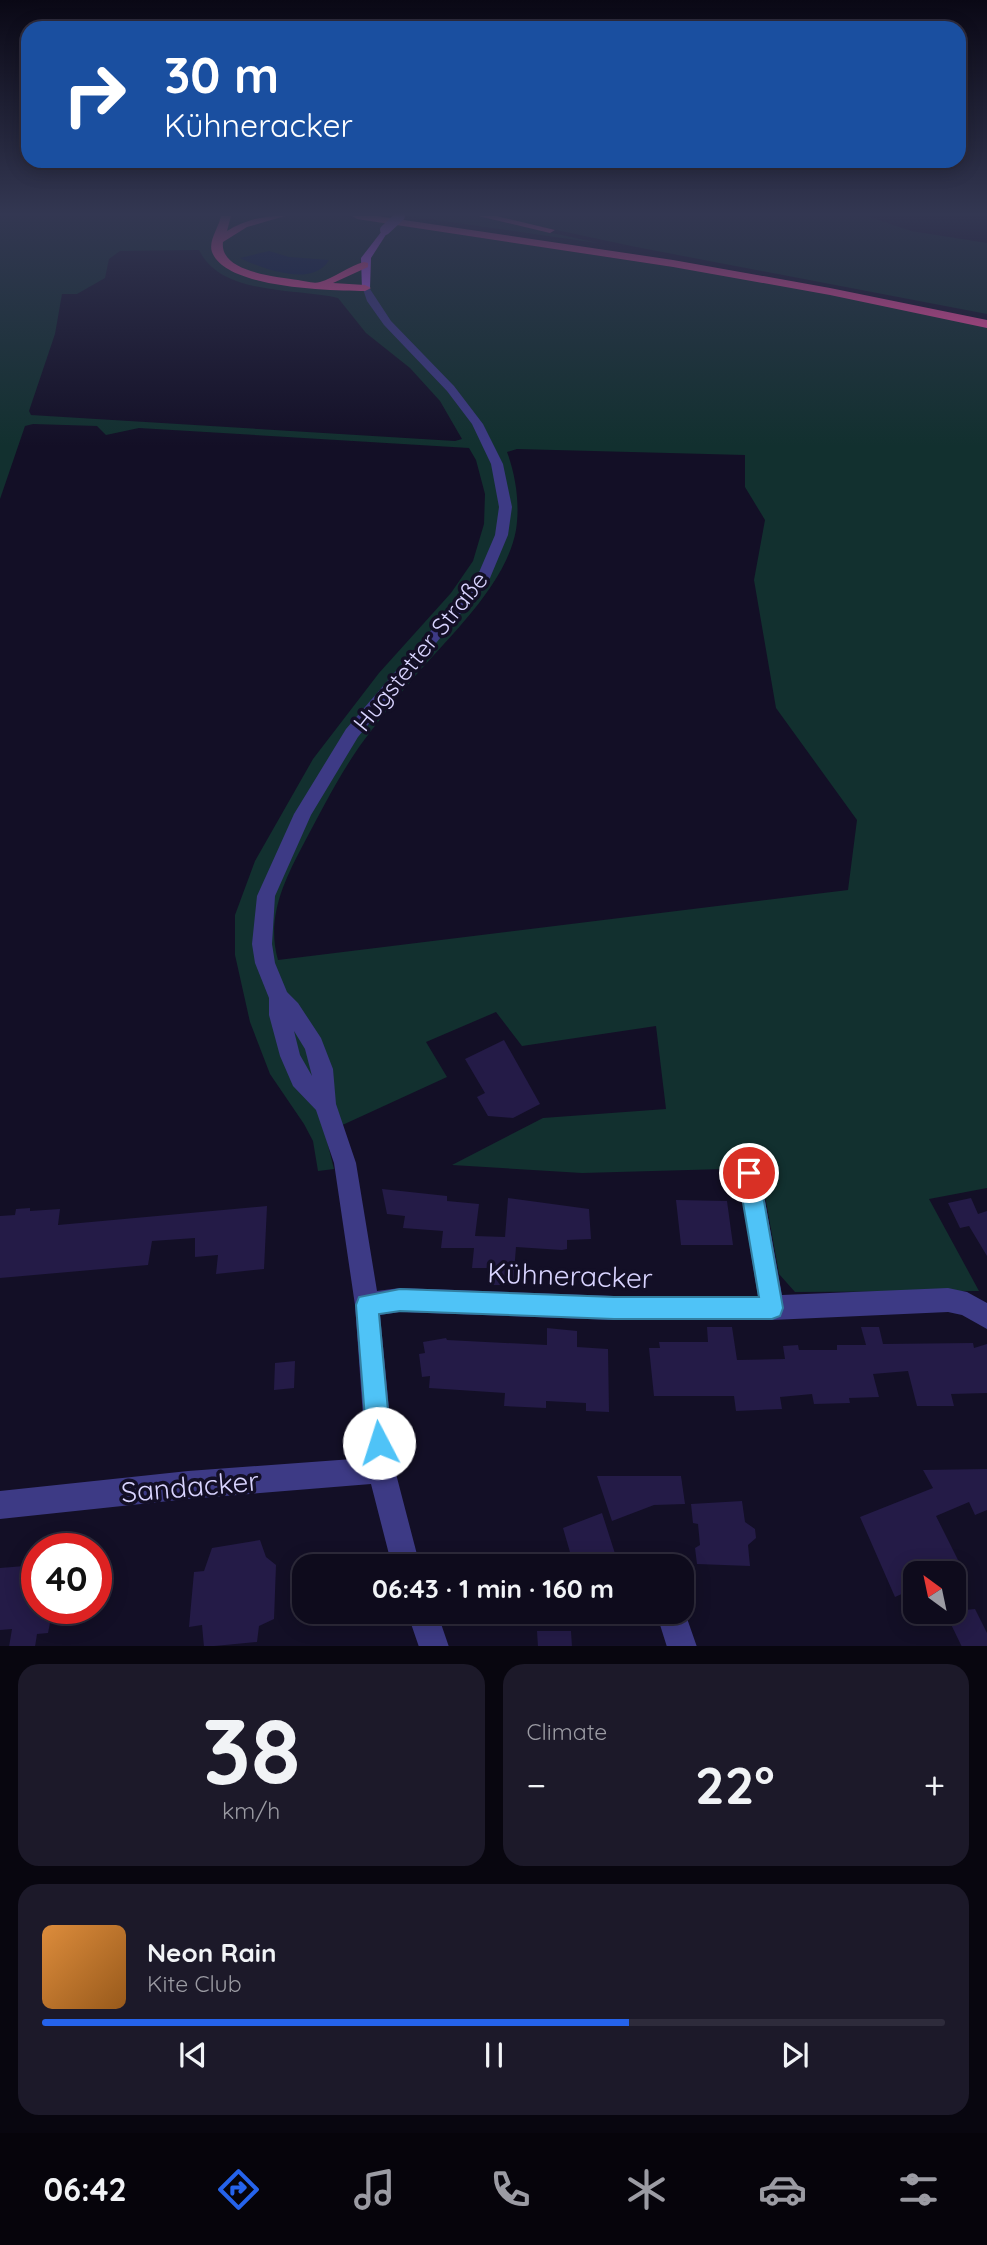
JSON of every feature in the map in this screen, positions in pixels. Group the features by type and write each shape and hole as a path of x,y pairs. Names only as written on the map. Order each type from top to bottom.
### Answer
{"highway":[{"path":"836,293 987,324"},
{"path":"859,293 987,317"}],"street":[{"name":"Hugstetter Straße","path":"369,293 384,321 455,393 472,416 500,472 505,503 503,527 496,552 483,578 352,733 289,842 266,896 262,919 265,963 279,998 279,1015 290,1056 301,1079 325,1104 345,1163 367,1305 381,1470 403,1554"},
{"path":"749,1173 772,1308"},
{"name":"Kühneracker","path":"367,1305 400,1300 614,1308 772,1308 948,1300 967,1304 987,1317"},
{"name":"Sandacker","path":"0,1505 188,1485 381,1470"},
{"path":"426,1624 434,1646"},
{"path":"675,1624 682,1646"}],"green space":[{"path":"0,293 79,293 62,294 55,334 29,411 31,415 455,441 462,439 440,401 410,368 366,333 338,298 302,293 825,293 987,326 987,1188 929,1199 979,1291 795,1292 779,1274 760,1168 582,1173 452,1165 543,1118 666,1109 656,1026 522,1046 496,1012 426,1042 447,1077 325,1133 334,1169 318,1171 313,1141 270,1074 250,1022 235,955 235,915 255,861 313,759 379,673 451,593 473,561 484,524 485,494 476,460 469,448 139,428 106,435 97,426 25,426 0,499","holes":["517,449 745,455 745,487 765,520 754,580 776,708 857,820 848,890 278,960 274,929 279,900 296,859 335,786 361,744 386,712 488,591 510,551 516,530 517,501 507,452"]},
{"path":"876,293 987,293 987,314"}],"building":[{"path":"504,1040 540,1104 513,1118 488,1116 477,1097 485,1093 465,1059"},
{"path":"382,1189 447,1196 447,1201 479,1204 475,1236 505,1237 508,1198 589,1209 591,1239 567,1240 567,1249 562,1250 516,1247 513,1285 490,1285 491,1268 472,1268 474,1248 441,1248 443,1231 403,1228 405,1216 387,1214"},
{"path":"971,1198 978,1214 987,1211 987,1256 969,1226 960,1228 948,1203"},
{"path":"676,1200 727,1201 733,1245 681,1245"},
{"path":"267,1206 264,1269 216,1274 218,1255 195,1257 195,1238 152,1241 148,1265 0,1278 0,1216 15,1215 16,1209 60,1209 58,1225"},
{"path":"707,1327 732,1327 737,1360 785,1359 783,1346 798,1345 799,1350 837,1350 837,1345 866,1345 861,1327 879,1327 883,1344 973,1343 974,1348 987,1344 987,1393 951,1394 954,1406 917,1406 908,1371 873,1374 879,1397 849,1398 850,1403 814,1404 812,1394 780,1397 782,1409 736,1411 734,1396 654,1396 649,1348 660,1348 659,1342 708,1342"},
{"path":"547,1328 577,1331 577,1347 608,1349 609,1412 586,1411 586,1403 546,1401 546,1408 504,1406 505,1393 429,1388 430,1376 422,1377 419,1354 425,1353 423,1342 446,1338 547,1345"},
{"path":"295,1361 294,1388 274,1390 275,1363"},
{"path":"987,1469 987,1510 975,1515 969,1502 936,1516 958,1561 903,1561 903,1593 895,1597 860,1517 933,1488 923,1470"},
{"path":"597,1476 681,1476 685,1504 654,1505 612,1521"},
{"path":"742,1501 745,1522 755,1529 756,1538 748,1545 750,1566 697,1564 695,1548 700,1545 698,1524 693,1523 691,1504"},
{"path":"602,1513 615,1554 571,1554 563,1528"},
{"path":"260,1540 266,1557 276,1565 274,1619 259,1626 257,1642 204,1646 202,1625 189,1627 194,1572 204,1571 212,1548"},
{"path":"21,1566 21,1624 50,1624 48,1633 37,1634 35,1646 9,1646 12,1629 0,1630 0,1568"},
{"path":"975,1609 987,1633 987,1646 962,1646 951,1624 966,1624 966,1610"},
{"path":"537,1631 571,1631 572,1646 538,1646"}],"route":[{"path":"379,1443 367,1305 400,1300 614,1308 772,1308 749,1173"}]}
